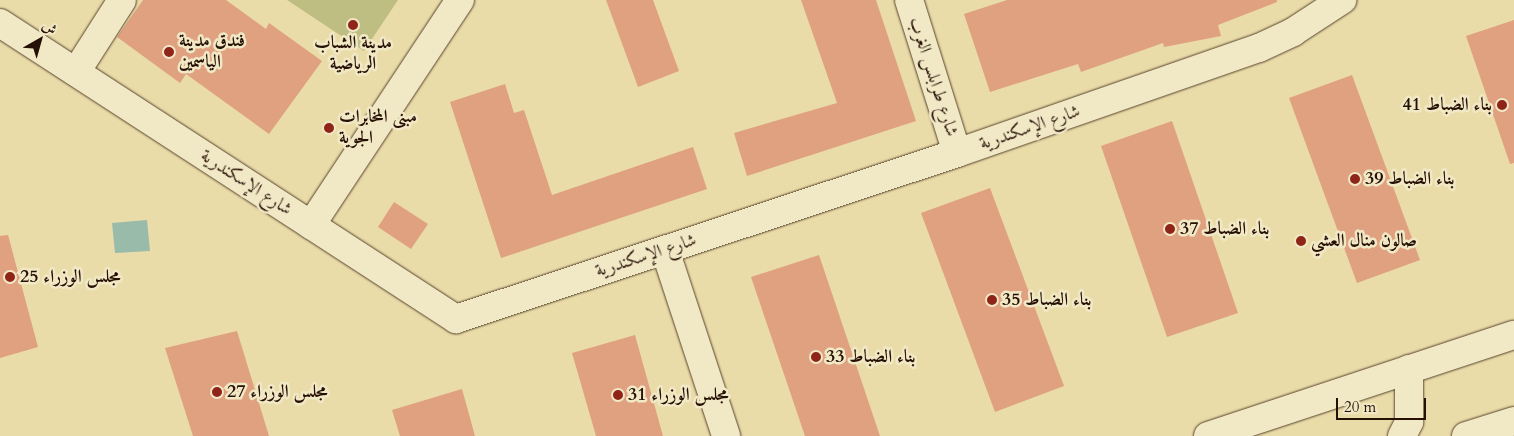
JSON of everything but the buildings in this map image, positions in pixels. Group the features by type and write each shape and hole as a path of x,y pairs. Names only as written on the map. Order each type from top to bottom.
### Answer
{"street":[{"path":"76,72 122,0"},
{"path":"311,225 460,0"},
{"name":"شارع طرابلس الغرب","path":"909,0 957,153"},
{"name":"شارع الإسكندرية","path":"0,23 456,319 957,153 1259,48 1293,32 1342,0"},
{"path":"665,250 726,436"},
{"path":"1208,436 1514,335"},
{"path":"1402,436 1410,417 1409,369"},
{"path":"1466,436 1514,421"}],"green space":[{"name":"مدينة الشباب الرياضية","path":"287,0 398,0 364,51"}],"shaded area":[{"path":"147,220 150,251 115,253 112,223"}],"place":[{"name":"مدينة الشباب الرياضية","path":"353,25"},
{"name":"فندق مدينة الياسمين","path":"169,52"},
{"name":"بناء الضباط 41","path":"1502,105"},
{"name":"مبنى المخابرات الجوية","path":"329,128"},
{"name":"بناء الضباط 39","path":"1355,179"},
{"name":"بناء الضباط 37","path":"1170,229"},
{"name":"صالون منال العشي","path":"1301,241"},
{"name":"مجلس الوزراء 25","path":"10,277"},
{"name":"بناء الضباط 35","path":"992,300"},
{"name":"بناء الضباط 33","path":"816,357"},
{"name":"مجلس الوزراء 27","path":"217,392"},
{"name":"مجلس الوزراء 31","path":"618,395"}]}
